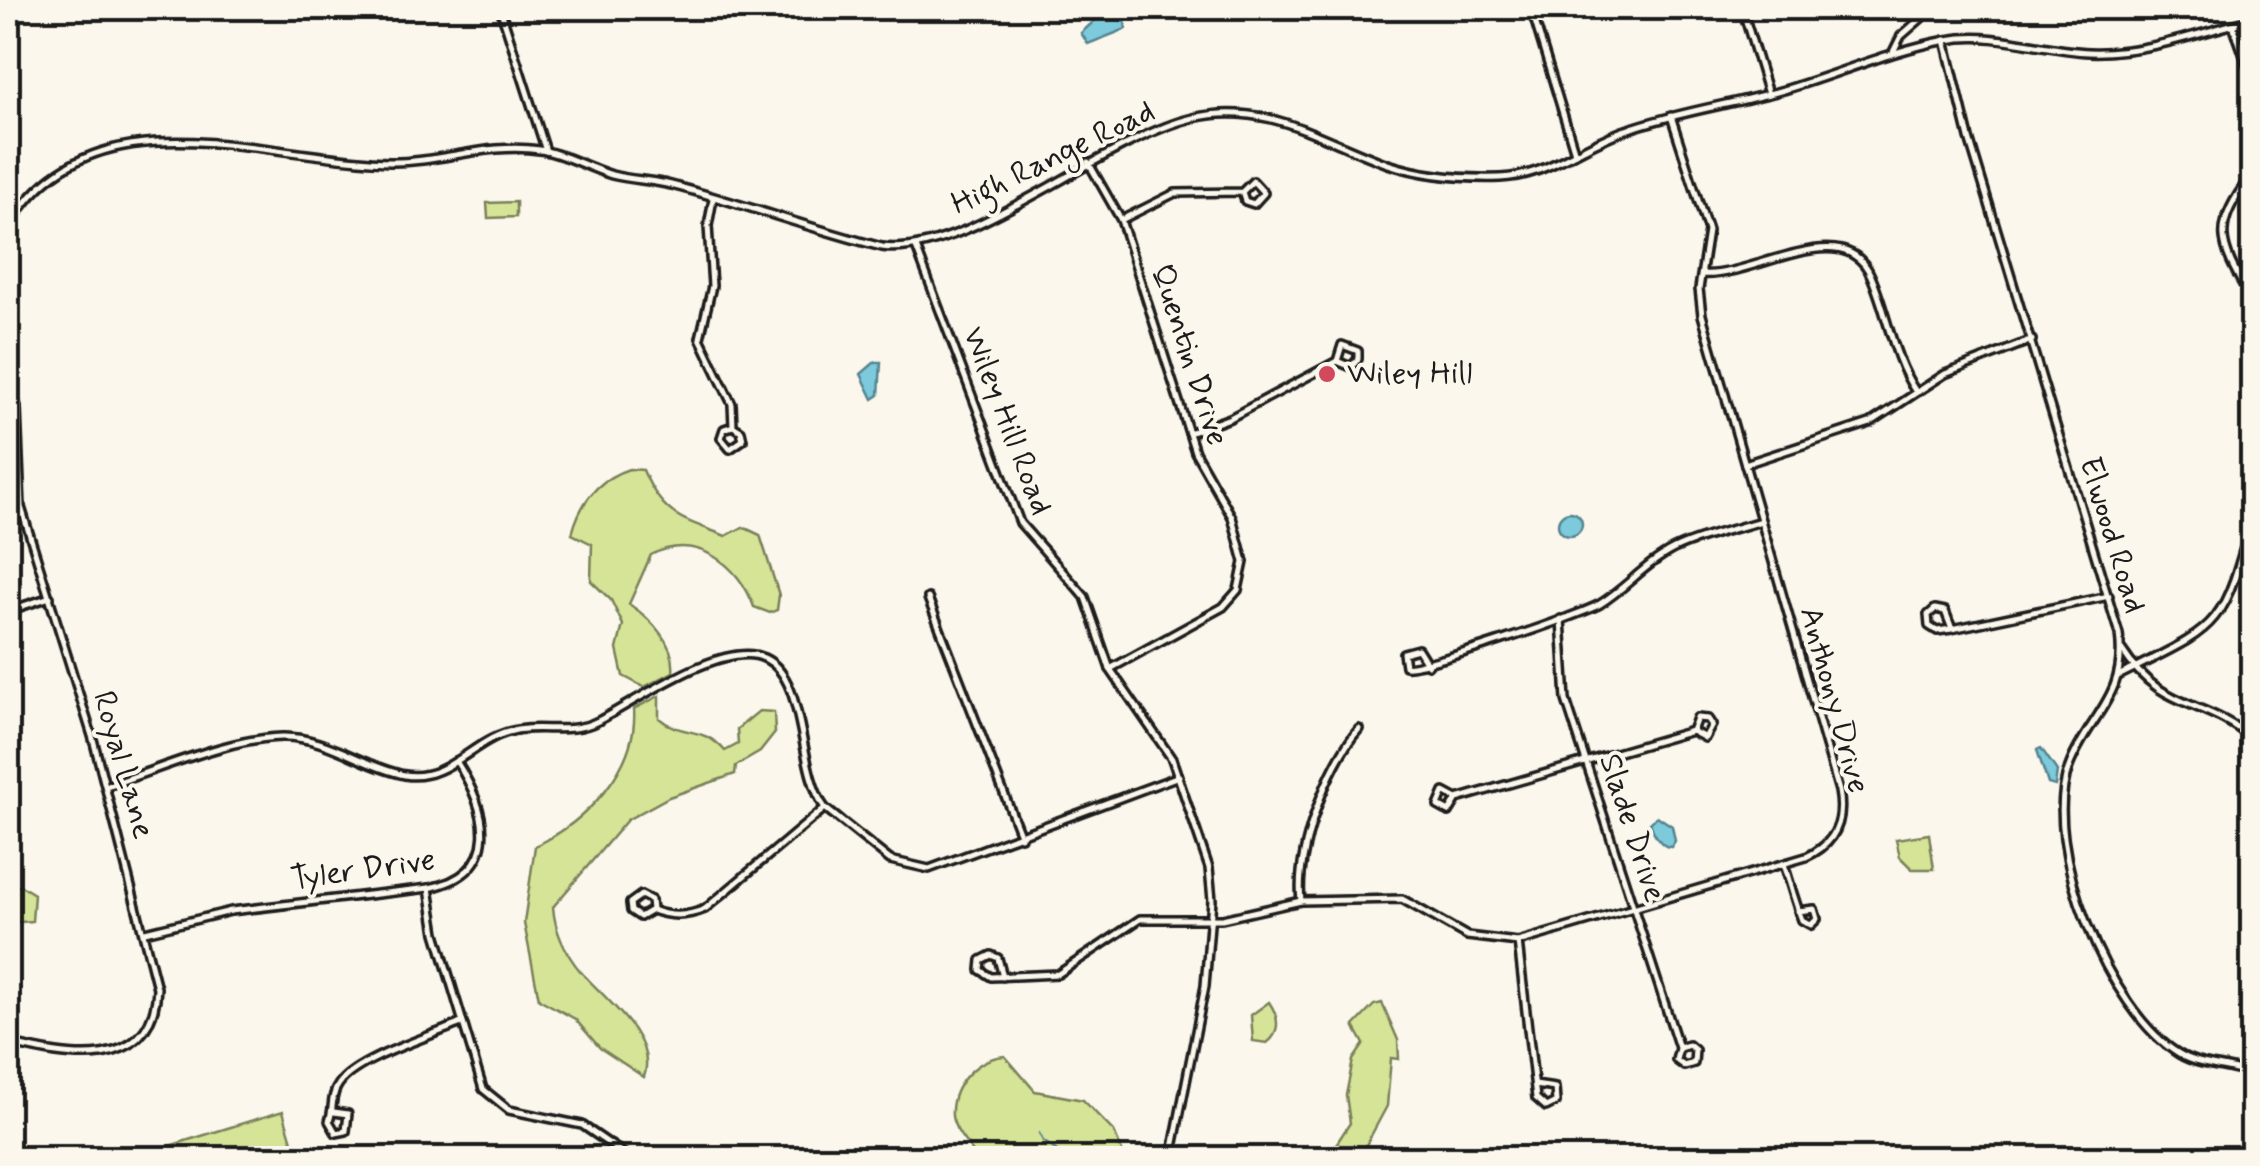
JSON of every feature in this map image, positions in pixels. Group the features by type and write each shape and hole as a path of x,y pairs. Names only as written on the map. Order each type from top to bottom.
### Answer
{"street":[{"path":"500,8 546,150"},
{"path":"1531,8 1575,152"},
{"path":"1742,8 1768,94"},
{"path":"1893,52 1901,36 1933,8"},
{"name":"High Range Road","path":"8,229 26,199 49,174 69,162 118,147 227,143 319,158 394,162 480,148 546,150 593,169 667,184 882,247 916,247 973,224 1138,135 1193,118 1228,113 1290,121 1370,157 1436,176 1517,177 1624,130 1768,94 1893,52 1945,40 1978,38 2108,52 2252,19"},
{"path":"2233,24 2252,78"},
{"name":"Elwood Road","path":"1945,40 1969,138 2109,596 2121,648 2118,676 2108,704 2073,757 2065,778 2064,836 2072,882 2116,982 2142,1021 2186,1058 2252,1074"},
{"name":"Anthony Drive","path":"1004,978 1058,974 1140,919 1210,920 1301,901 1402,899 1467,936 1518,942 1784,864 1827,845 1839,826 1841,802 1702,315 1708,231 1671,116"},
{"name":"Quentin Drive","path":"1088,162 1121,220 1200,463 1234,523 1244,562 1241,584 1223,607 1110,669"},
{"path":"2252,174 2227,210 2221,232 2226,254 2252,301"},
{"path":"1121,220 1175,192 1242,192 1253,181 1264,192 1260,201 1252,204 1242,192"},
{"path":"713,199 708,226 712,286 700,338 732,404 733,426 743,438 733,449 724,446 721,438 724,429 733,426"},
{"name":"Wiley Hill Road","path":"916,247 1019,522 1032,542 1082,592 1110,669 1160,739 1179,776 1209,868 1210,920 1203,997 1171,1158"},
{"path":"1702,274 1732,273 1816,248 1847,251 1869,271 1916,392"},
{"path":"1744,464 1870,423 1944,374 2032,340"},
{"path":"1189,432 1236,415 1338,361 1342,346 1358,351 1358,359 1350,367 1338,361"},
{"name":"Royal Lane","path":"8,371 16,408 18,492 106,786 145,932 156,996 150,1018 132,1042 111,1053 85,1056 8,1043"},
{"path":"2118,676 2185,645 2218,616 2234,587 2252,519"},
{"path":"1428,665 1418,649 1403,653 1403,664 1408,668 1428,665 1601,604 1678,547 1761,521"},
{"path":"1952,629 1945,610 1930,613 1927,622 1932,630 1952,629 2109,596"},
{"path":"8,612 50,598"},
{"path":"928,598 1021,837"},
{"name":"Slade Drive","path":"1560,619 1563,689 1679,1048 1678,1063 1694,1063 1695,1050 1685,1045 1679,1048"},
{"path":"2121,648 2134,668 2160,693 2222,718 2252,739"},
{"path":"106,786 245,743 280,737 319,743 408,775 431,773 507,732 565,730 593,723 717,660 751,654 772,663 787,680 808,776 825,808 890,860 912,868 940,868 1179,776"},
{"path":"1457,799 1452,811 1438,806 1444,792 1457,799 1692,731 1704,738 1712,725 1698,718 1692,731"},
{"path":"1301,901 1299,870 1303,849 1346,746 1360,729"},
{"name":"Tyler Drive","path":"145,932 231,911 430,888 453,880 467,870 483,839 481,806 456,761"},
{"path":"652,910 645,895 630,903 640,917 652,910 676,916 704,909 825,808"},
{"path":"1784,864 1798,911"},
{"path":"430,888 436,932 480,1084 494,1102 520,1113 582,1125 630,1158"},
{"path":"1518,942 1534,1085 1540,1104 1550,1106 1556,1102 1555,1088 1534,1085"},
{"path":"991,955 998,958 1004,978 984,975 981,960 991,955"},
{"path":"334,1112 350,1118 346,1131 330,1128 334,1092 348,1074 461,1023"}],"green space":[{"path":"516,202 516,217 488,218 487,203"},
{"path":"629,469 643,470 658,498 686,520 726,536 743,527 760,535 779,595 777,610 770,613 754,607 738,578 714,556 684,547 651,555 629,604 646,617 666,642 673,672 644,687 623,676 617,649 623,625 611,600 591,581 592,544 572,534 580,512 599,486"},
{"path":"659,696 659,718 675,728 708,738 725,751 738,744 737,729 759,711 774,712 775,733 760,752 736,766 735,774 669,797 627,820 553,907 570,957 636,1033 646,1062 644,1077 600,1048 575,1019 539,999 524,923 535,846 573,823 605,791 627,752 634,709"},
{"path":"1929,834 1934,869 1912,869 1900,857 1896,839"},
{"path":"8,886 21,886 34,894 32,921 8,923"},
{"path":"1269,1002 1276,1018 1275,1034 1267,1043 1253,1041 1251,1015"},
{"path":"1382,1003 1398,1040 1399,1059 1391,1058 1387,1106 1359,1158 1327,1158 1350,1123 1346,1095 1353,1060 1364,1044 1354,1026 1374,1005"},
{"path":"1005,1056 1035,1091 1083,1100 1114,1132 1125,1158 977,1158 953,1122 956,1094 975,1068"},
{"path":"283,1111 297,1158 130,1158"}],"water":[{"path":"1103,13 1125,22 1126,29 1088,44 1081,33"},
{"path":"875,362 881,362 879,395 873,399 861,374"},
{"path":"1570,512 1579,515 1579,533 1570,536 1561,533 1558,524 1561,515"},
{"path":"2041,748 2057,771 2055,786 2048,784 2037,750"},
{"path":"1657,816 1672,826 1675,841 1671,847 1653,831 1650,823"}],"waterway":[{"path":"1039,1133 1043,1141 1067,1158"}],"place":[{"name":"Wiley Hill","path":"1327,374"}]}
